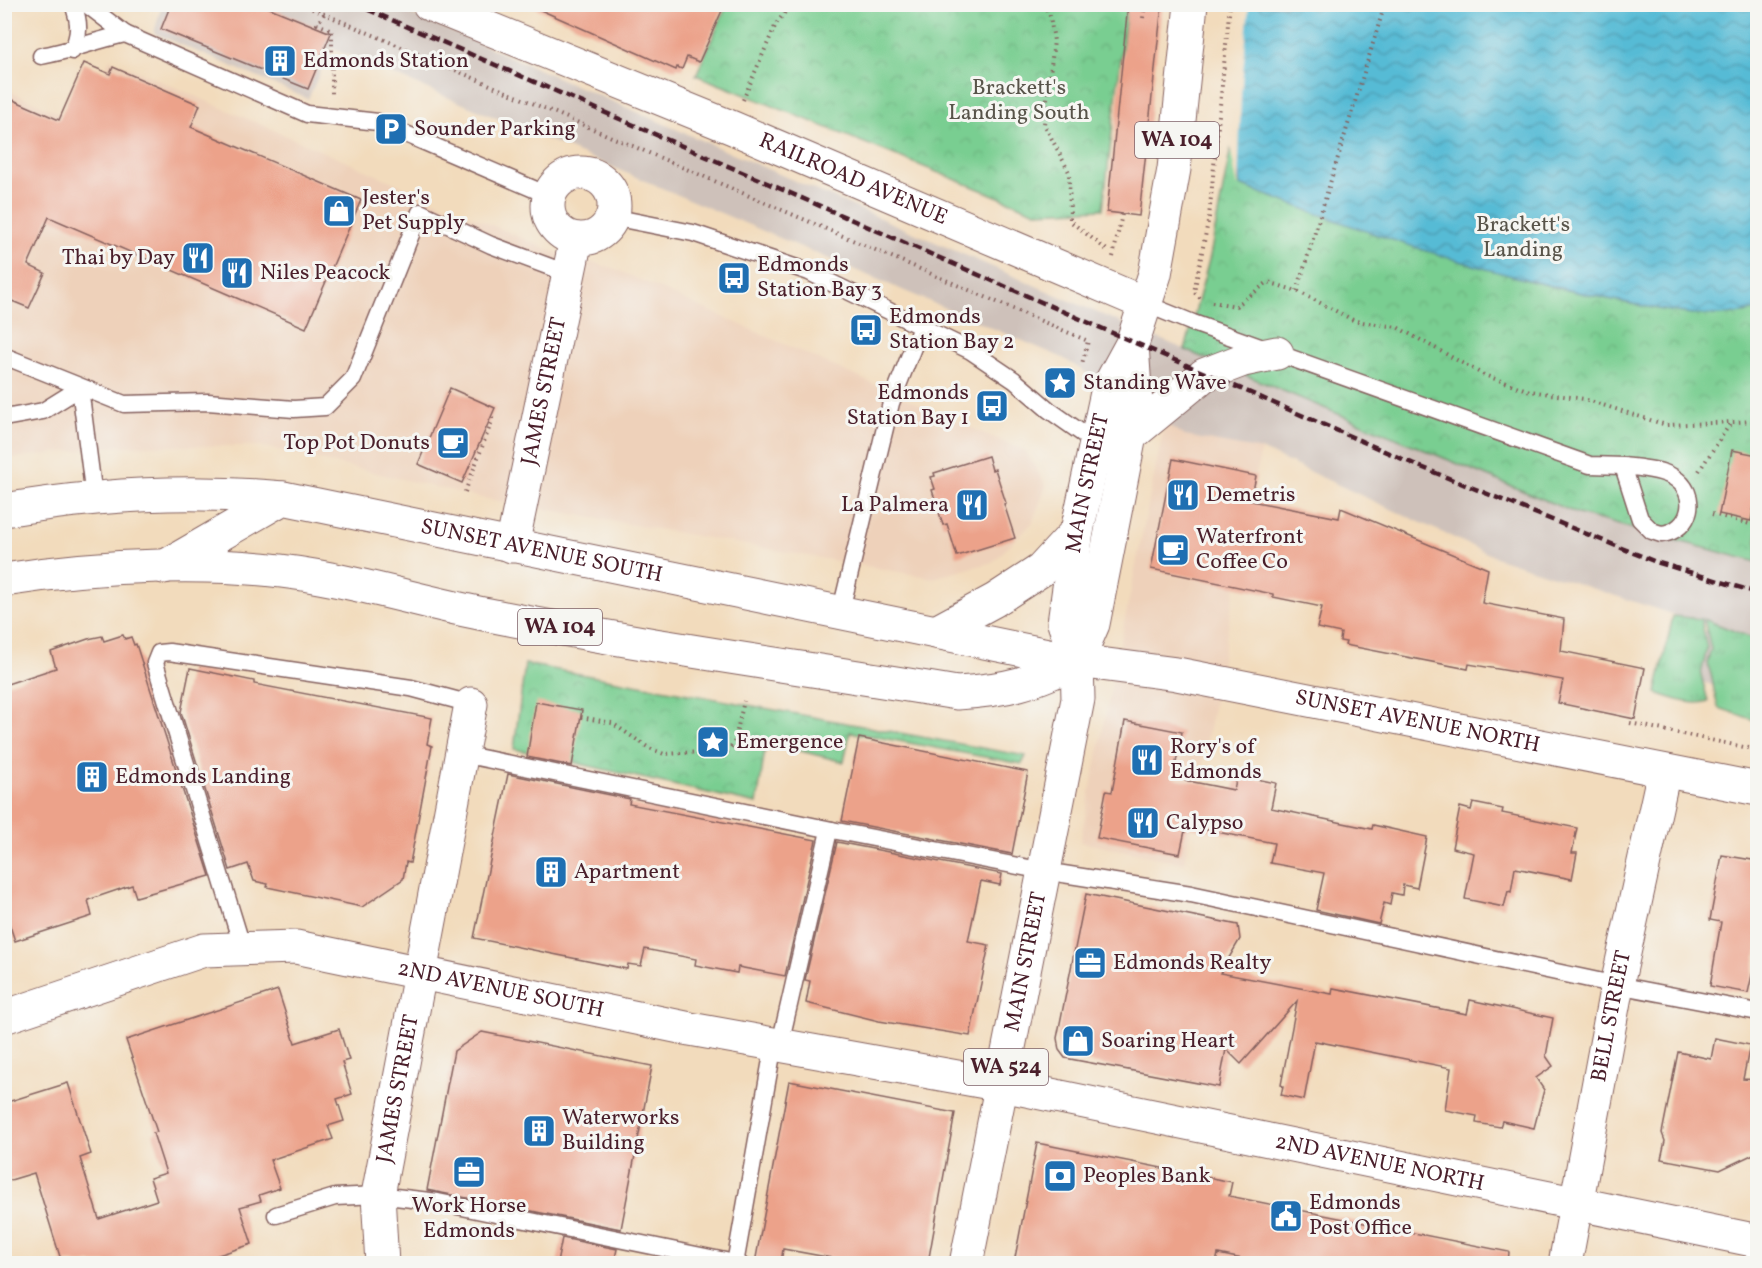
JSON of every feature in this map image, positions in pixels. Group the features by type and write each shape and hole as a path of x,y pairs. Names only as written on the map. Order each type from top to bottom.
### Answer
{"street":[{"name":"WA 104","path":"1151,289 1174,169 1191,4"},
{"name":"RAILROAD AVENUE","path":"429,5 470,12 734,128 1151,289"},
{"path":"572,175 592,176 608,188 614,207 612,217 602,232 594,237 576,239 565,235 550,218 550,196 563,179 572,175"},
{"name":"JAMES STREET","path":"512,546 576,239"},
{"name":"MAIN STREET","path":"966,1263 1077,699 1077,661 1064,624 1077,531 1108,388 1132,344 1151,289"},
{"name":"MAIN STREET","path":"1077,661 1093,624 1131,435 1136,405 1132,344"},
{"path":"1131,435 1204,375 1243,360 1277,353"},
{"name":"SUNSET AVENUE SOUTH","path":"4,510 94,497 201,492 284,498 339,507 512,546 1077,661"},
{"path":"162,567 284,498"},
{"path":"936,632 995,600 1041,570 1077,531"},
{"name":"WA 104","path":"4,580 81,571 162,567 255,570 312,575 489,615 957,693 1000,690 1040,679 1077,661"},
{"name":"SUNSET AVENUE NORTH","path":"1077,661 1177,674 1758,789"},
{"name":"JAMES STREET","path":"382,1263 378,1195 471,704"},
{"name":"BELL STREET","path":"1565,1263 1617,985 1664,771"},
{"name":"2ND AVENUE SOUTH","path":"4,1017 204,950 297,947 421,974 777,1044 1002,1085"},
{"name":"2ND AVENUE NORTH","path":"1002,1085 1758,1241"}],"lane":[{"path":"72,51 79,35 78,18 73,4"},
{"path":"86,4 125,34 307,114 378,122 550,196"},
{"path":"41,56 72,51 96,40 125,34"},
{"path":"4,356 124,404 208,402 294,409 325,407 352,379 420,212 491,245 569,274"},
{"path":"612,217 693,233 747,249 809,272 988,363 1096,443"},
{"name":"RAILROAD AVENUE","path":"1151,289 1277,353 1590,465 1623,466 1672,476 1681,483 1684,491"},
{"path":"840,614 891,402 921,327"},
{"path":"4,418 43,411 80,388"},
{"path":"80,388 94,497"},
{"path":"1623,466 1640,519 1645,526 1661,534 1670,533 1685,523 1690,507 1684,491"},
{"path":"243,949 155,663 159,653 169,652 411,688 471,704"},
{"path":"462,754 1044,871 1191,894 1617,985 1758,1012"},
{"path":"276,1215 335,1197 378,1195 438,1202 736,1263 777,1044 828,836 832,830"}],"path":[{"path":"301,4 1088,341"},
{"path":"734,128 749,81 776,24 791,4"},
{"path":"1044,4 1050,16 1054,41 1044,124 1069,172 1070,221 1112,254"},
{"path":"1143,18 1145,4"},
{"path":"1230,4 1209,217 1194,292 1204,301 1236,306 1268,282 1297,291 1355,321 1397,327 1484,375 1530,391 1584,399 1666,425 1758,421"},
{"path":"1297,291 1385,4"},
{"path":"324,14 317,24 332,30 332,92 340,117"},
{"path":"1113,264 1112,254 1122,214"},
{"path":"465,492 492,417"},
{"path":"1684,491 1732,421"},
{"path":"1685,523 1712,514 1758,526"},
{"path":"581,717 612,723 650,748 664,754 702,752 712,755 728,751 734,743 744,701"},
{"path":"1630,723 1758,750"}],"shaded area":[{"path":"162,5 391,5 1098,313 1578,514 1757,562 1757,698 1681,676 1709,626 1498,558 1262,450 1185,436 1063,358 331,48 308,99 154,33"},
{"path":"110,59 556,253 613,268 1026,452 1046,486 1032,523 993,562 933,578 482,498 261,446 115,446 5,459 4,89 80,122"},
{"path":"1169,402 1262,443 1184,863 1080,842"}],"green space":[{"name":"Brackett's Landing South","path":"727,5 1127,5 1103,209 1036,212 696,75"},
{"name":"Brackett's Landing","path":"1757,5 1757,562 1578,514 1185,350 1210,256 1241,95"},
{"path":"1673,616 1701,619 1707,648 1701,675 1708,701 1688,702 1656,693"},
{"path":"1704,619 1757,640 1757,721 1719,708 1707,664 1711,649"},
{"path":"525,664 1026,756 1022,764 850,732 844,762 766,742 757,804 514,749"}],"water":[{"path":"1247,5 1757,5 1757,310 1722,315 1687,313 1652,308 1521,279 1426,251 1240,185 1233,146"}],"pier":[{"path":"1244,4 1249,5 1241,95 1238,188 1230,146"}],"building":[{"name":"Edmonds Station","path":"171,4 260,4 331,33 308,89 161,29"},
{"path":"527,4 725,4 699,62 687,57 682,69 677,67 676,70"},
{"path":"1128,4 1162,4 1139,216 1107,212"},
{"path":"84,63 110,74 113,67 200,105 191,127 361,200 306,328 49,217 28,265 45,273 29,308 12,301 4,318 4,96 59,120"},
{"name":"Top Pot Donuts","path":"450,388 495,408 462,483 418,464"},
{"path":"1732,450 1758,455 1758,487 1751,521 1719,514"},
{"path":"988,456 992,470 995,469 1015,538 957,556 947,524 943,525 932,490 935,489 931,477 935,476 934,473"},
{"path":"1173,459 1256,476 1251,501 1339,518 1341,508 1488,569 1482,603 1564,619 1561,651 1645,668 1635,719 1558,703 1563,680 1469,664 1468,669 1345,645 1346,642 1340,641 1341,633 1317,628 1322,607 1273,597 1273,594 1151,569"},
{"name":"Edmonds Landing","path":"123,635 125,639 131,637 134,645 136,644 210,876 136,897 132,885 88,900 92,916 15,941 4,908 4,685 56,668 51,652 88,639 102,636 104,641"},
{"path":"190,668 254,681 254,684 432,718 427,744 432,746 410,863 406,862 403,879 362,907 267,887 268,884 254,881 248,864 230,870 181,712"},
{"path":"536,702 582,710 572,766 527,757"},
{"path":"1125,721 1182,732 1173,778 1234,790 1237,775 1276,783 1271,808 1372,829 1373,825 1427,837 1417,888 1403,885 1402,895 1392,893 1390,905 1384,903 1379,924 1316,910 1324,873 1270,863 1274,843 1186,826 1180,854 1097,838 1106,791 1112,792"},
{"path":"859,738 1028,772 1012,854 842,821"},
{"path":"508,774 630,799 629,804 816,840 785,976 738,967 737,973 695,965 696,959 645,949 641,966 628,964 627,969 474,938"},
{"path":"1473,803 1503,809 1502,813 1577,828 1572,853 1577,853 1572,879 1515,868 1511,892 1508,891 1504,907 1465,899 1474,853 1452,848 1460,807 1471,810"},
{"path":"837,842 1002,874 1000,885 981,881 968,941 989,945 970,1036 879,1021 806,1003 810,981 805,980"},
{"path":"1722,855 1758,861 1758,948 1748,993 1710,986 1721,922 1710,920"},
{"path":"1086,894 1238,925 1240,939 1220,973 1332,994 1333,988 1467,1014 1470,1000 1553,1018 1546,1056 1553,1066 1536,1078 1544,1090 1534,1128 1502,1121 1500,1127 1476,1123 1477,1116 1445,1110 1451,1068 1315,1041 1304,1100 1281,1095 1297,1001 1241,1064 1226,1049 1219,1087 1065,1058 1059,1050 1057,1038"},
{"path":"278,990 295,1043 339,1029 349,1060 342,1062 352,1094 337,1099 344,1121 328,1126 333,1139 270,1160 280,1188 259,1195 261,1201 240,1207 252,1244 194,1263 62,1263 34,1173 4,1182 4,1103 68,1083 91,1154 80,1158 99,1219 157,1200 150,1178 166,1173 153,1133 157,1132 126,1040"},
{"name":"Waterworks Building","path":"482,1032 652,1066 621,1229 427,1190 454,1051"},
{"path":"1715,1038 1750,1045 1743,1079 1758,1080 1758,1152 1720,1170 1661,1159 1665,1141 1662,1133 1678,1052 1711,1059"},
{"path":"789,1081 955,1113 928,1263 859,1263 783,1249 781,1263 755,1263"},
{"path":"1037,1143 1232,1182 1229,1196 1509,1252 1508,1263 1262,1263 1218,1254 1216,1263 1014,1263"},
{"path":"562,1238 617,1249 614,1263 557,1263"}],"railway":[{"path":"355,4 1421,467 1656,562 1758,593"}],"place":[{"name":"Edmonds Station","path":"280,61"},
{"name":"Sounder Parking","path":"391,129"},
{"name":"Jester's Pet Supply","path":"339,211"},
{"name":"Thai by Day","path":"198,258"},
{"name":"Niles Peacock","path":"237,273"},
{"name":"Edmonds Station Bay 3","path":"734,278"},
{"name":"Edmonds Station Bay 2","path":"866,330"},
{"name":"Standing Wave","path":"1060,383"},
{"name":"Edmonds Station Bay 1","path":"992,406"},
{"name":"Top Pot Donuts","path":"453,443"},
{"name":"Demetris","path":"1183,495"},
{"name":"La Palmera","path":"972,505"},
{"name":"Waterfront Coffee Co","path":"1173,550"},
{"name":"Emergence","path":"713,742"},
{"name":"Rory's of Edmonds","path":"1147,760"},
{"name":"Edmonds Landing","path":"92,777"},
{"name":"Calypso","path":"1143,823"},
{"name":"Apartment","path":"551,872"},
{"name":"Edmonds Realty","path":"1090,963"},
{"name":"Soaring Heart","path":"1078,1041"},
{"name":"Waterworks Building","path":"539,1131"},
{"name":"Work Horse Edmonds","path":"469,1172"},
{"name":"Peoples Bank","path":"1060,1176"},
{"name":"Edmonds Post Office","path":"1286,1216"}]}
